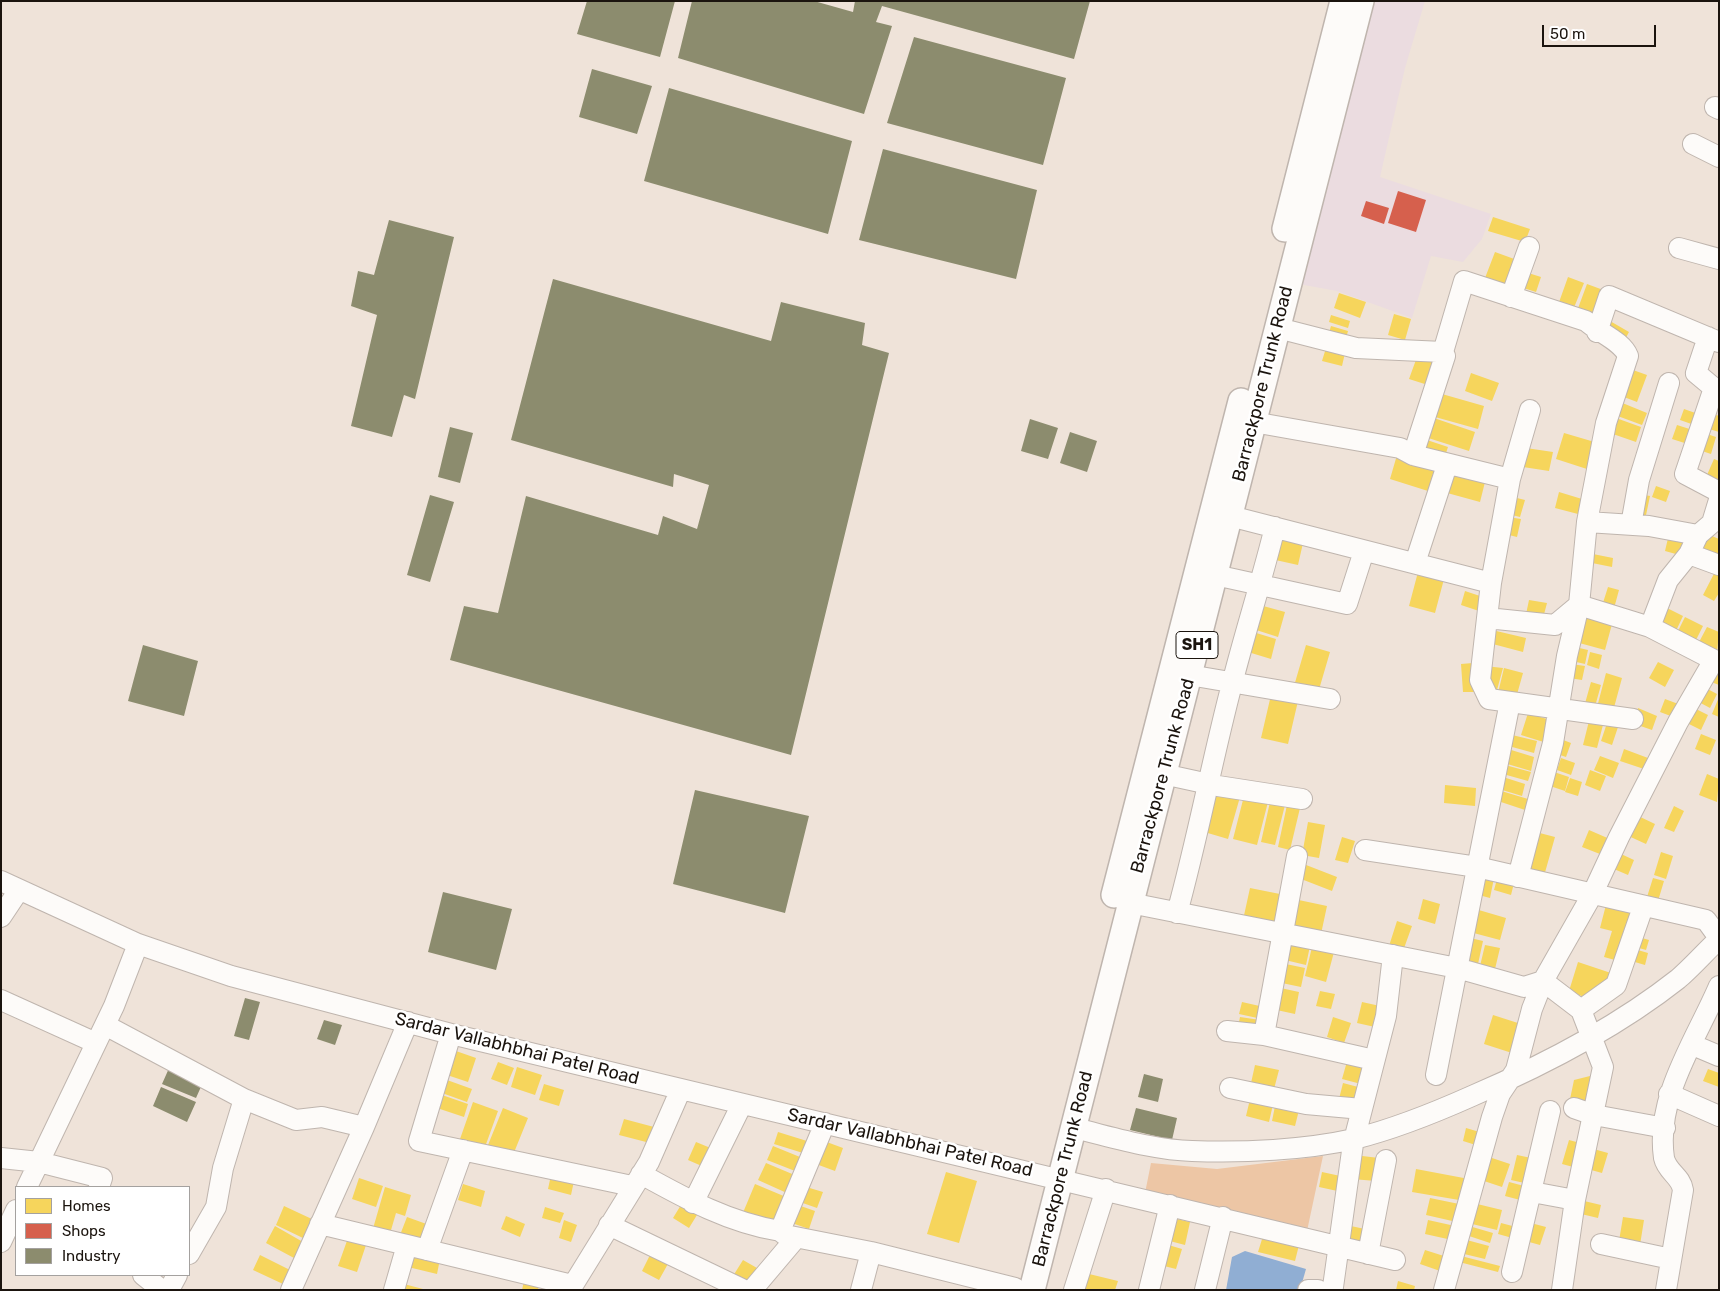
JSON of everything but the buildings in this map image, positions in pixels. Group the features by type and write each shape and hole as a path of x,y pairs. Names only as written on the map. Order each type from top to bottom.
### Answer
{"main road":[{"name":"Barrackpore Trunk Road","path":"1021,1289 1053,1176 1211,510 1265,310 1343,1"},
{"name":"Barrackpore Trunk Road","path":"1053,1176 1074,1128 1361,1"}],"street":[{"path":"1693,144 1719,157"},
{"path":"1511,297 1529,247"},
{"path":"1679,248 1719,259"},
{"path":"1413,455 1445,356 1443,352 1464,282 1586,321 1597,332 1624,347 1628,356 1606,423 1587,522 1579,605 1567,656 1560,709 1518,877"},
{"path":"1597,332 1609,296 1714,340 1696,373 1714,388 1686,474 1719,492"},
{"path":"1278,328 1356,348 1403,348 1443,352"},
{"path":"1631,525 1640,480 1669,383"},
{"path":"1530,410 1510,480 1491,583 1480,680 1489,700 1633,719"},
{"path":"1253,422 1400,448 1413,455 1447,465 1510,480"},
{"path":"1415,564 1447,465"},
{"path":"1650,627 1668,580 1689,554 1698,535 1712,523 1719,500"},
{"path":"1230,516 1491,583"},
{"path":"1587,522 1631,525 1698,535"},
{"path":"1178,913 1199,830 1207,784 1232,682 1275,527"},
{"path":"1215,575 1346,604 1364,551"},
{"path":"1689,554 1719,565"},
{"path":"1488,618 1555,625 1579,605"},
{"path":"1444,1290 1492,1117 1500,1094 1516,1070 1532,1009 1543,981 1592,895 1619,837 1674,731 1717,661 1650,627 1579,605"},
{"path":"1189,675 1330,699"},
{"path":"1436,1075 1510,702"},
{"path":"1163,774 1207,784 1302,799"},
{"path":"1074,1128 1191,1152 1229,1152 1303,1146 1354,1139 1431,1114 1510,1080 1592,1037 1679,978 1719,939 1706,920 1643,907 1477,867 1365,850"},
{"path":"1264,1035 1281,934 1297,856"},
{"name":"Sardar Vallabhbhai Patel Road","path":"10,886 138,944 232,976 452,1034 1053,1176 1223,1217 1338,1248 1395,1260"},
{"path":"1,917 10,886"},
{"path":"1130,903 1457,968 1524,987 1543,981"},
{"path":"1581,1010 1616,985 1643,907"},
{"path":"27,1186 105,1025 138,944"},
{"path":"1329,1290 1333,1287 1354,1139 1386,1016 1393,955"},
{"path":"1543,981 1581,1010 1602,1067 1594,1115 1575,1200 1562,1290"},
{"path":"1666,1290 1683,1190 1682,1181 1668,1168 1665,1161 1665,1128 1669,1094 1719,986"},
{"path":"1,1000 96,1043"},
{"path":"291,1290 408,1022"},
{"path":"105,1025 244,1099 296,1120 322,1117 364,1126"},
{"path":"1227,1031 1264,1035 1374,1060"},
{"path":"452,1034 419,1141 636,1180 751,1226 871,1252 1021,1289"},
{"path":"1692,1045 1719,1056"},
{"path":"1230,1088 1306,1104 1362,1109"},
{"path":"320,1224 571,1287 649,1162 681,1089"},
{"path":"1669,1094 1719,1116"},
{"path":"190,1252 216,1207 223,1168 244,1099"},
{"path":"693,1203 742,1104"},
{"path":"1574,1108 1594,1115 1665,1128"},
{"path":"1512,1272 1550,1111"},
{"path":"752,1290 788,1235 825,1123"},
{"path":"427,1250 463,1150"},
{"path":"1,1158 39,1162 102,1178 99,1186"},
{"path":"1368,1254 1386,1160"},
{"path":"1074,1290 1106,1189"},
{"path":"1532,1192 1575,1200"},
{"path":"1149,1290 1170,1205"},
{"path":"1,1242 15,1212"},
{"path":"1205,1290 1223,1217"},
{"path":"609,1225 744,1290"},
{"path":"1601,1244 1671,1259"},
{"path":"394,1290 407,1245"},
{"path":"861,1290 871,1252"},
{"path":"143,1276 162,1290"},
{"path":"169,1290 176,1276"},
{"path":"1308,1290 1318,1290"}],"shaded area":[{"path":"1354,1 1425,1 1405,68 1380,177 1491,214 1482,239 1463,262 1431,256 1412,318 1337,291 1282,281"},
{"path":"1323,1156 1307,1231 1145,1193 1151,1163 1217,1169"}],"water":[{"path":"1245,1251 1306,1269 1300,1290 1226,1290 1232,1257"}]}
